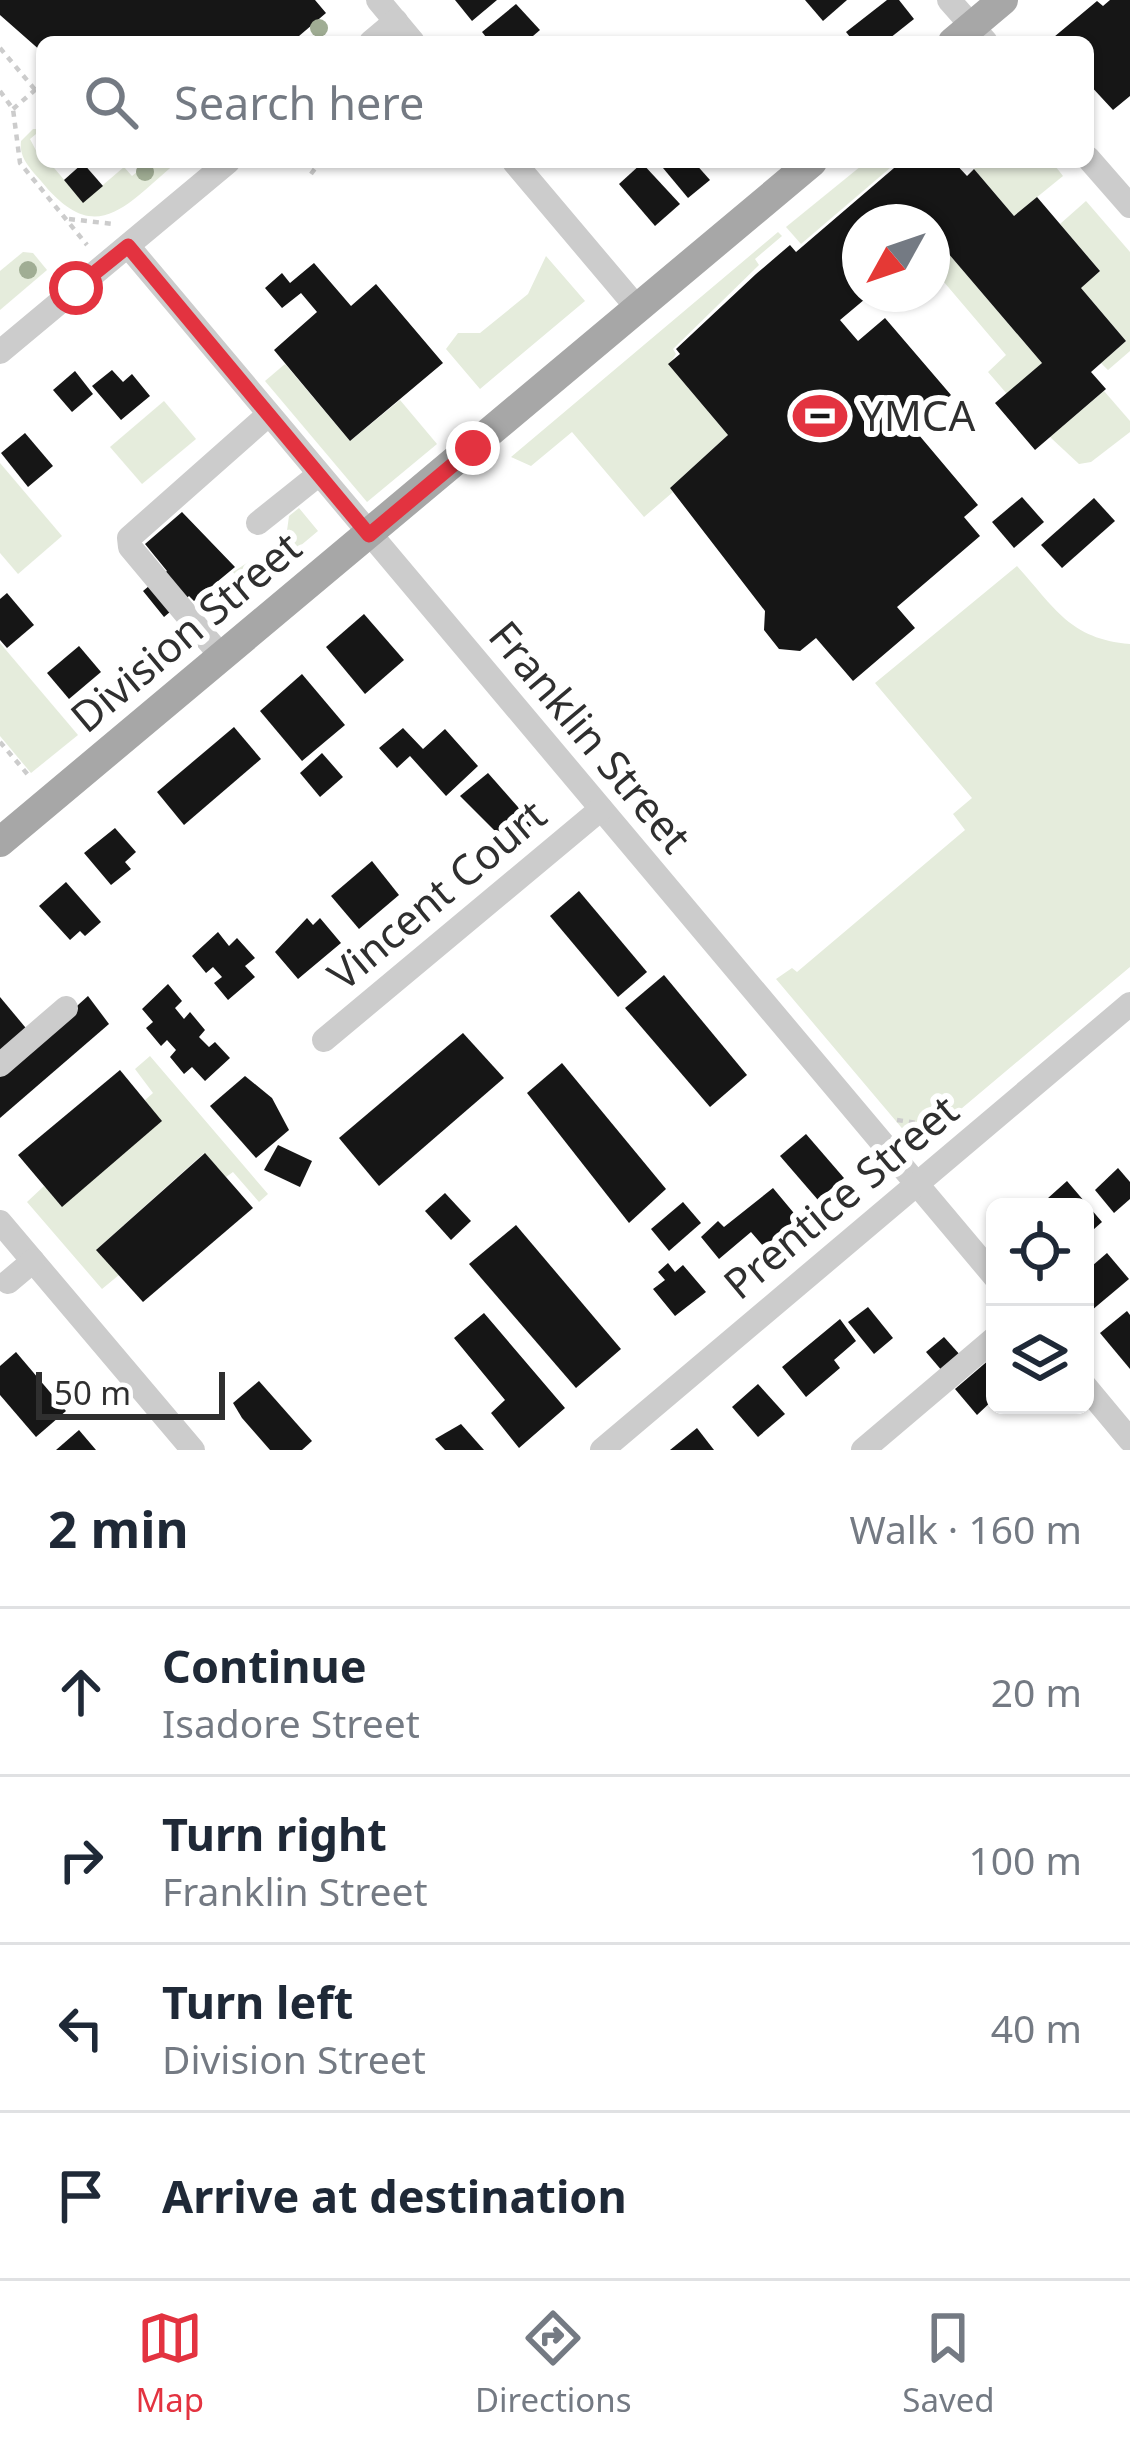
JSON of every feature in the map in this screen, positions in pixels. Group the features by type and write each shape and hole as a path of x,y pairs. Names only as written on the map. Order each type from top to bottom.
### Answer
{"main road":[{"path":"971,36 1003,0"},
{"name":"Division Street","path":"0,842 805,168"}],"street":[{"path":"378,0 408,36"},
{"path":"950,0 969,36"},
{"path":"378,36 396,21"},
{"path":"1094,165 1130,206"},
{"path":"0,352 221,168"},
{"path":"519,168 639,310"},
{"name":"Franklin Street","path":"128,246 986,1266"},
{"path":"222,657 138,557 129,538 268,415"},
{"path":"258,524 318,475"},
{"name":"Vincent Court","path":"324,1040 601,809"},
{"name":"Prentice Street","path":"602,1450 1130,1004"},
{"path":"0,1065 66,1008"},
{"path":"0,1222 193,1450"},
{"path":"8,1282 33,1261"},
{"path":"862,1450 986,1346"},
{"path":"1094,1398 1128,1445"}],"path":[{"path":"0,48 35,90 13,109"},
{"path":"0,91 13,109 16,154 86,245"},
{"path":"311,174 315,168"},
{"path":"64,217 113,224"},
{"path":"0,742 29,776"},
{"path":"895,1120 944,1127"}],"green space":[{"path":"36,129 30,139 36,168 54,168 83,202 123,168 132,176 142,168 170,168 126,205 94,216 61,202 26,162 21,141"},
{"path":"859,168 890,168 842,204 801,244 786,227"},
{"path":"1057,168 1063,176 1014,216 974,169"},
{"path":"1086,201 1130,252 1130,351 1108,370 1101,363 1126,341 1081,288 1100,271 1060,224"},
{"path":"778,232 782,236 755,259 759,265 673,349 676,354 669,365 728,435 644,517 572,432 531,466 511,457"},
{"path":"23,252 33,253 47,270 0,310 0,271"},
{"path":"950,255 1042,363 1007,394 988,372 1006,355 950,289"},
{"path":"546,256 585,301 480,389 446,349 458,333 480,333 528,294"},
{"path":"285,364 350,441 400,400 437,444 367,502 265,381"},
{"path":"1104,391 1130,421 1130,432 1091,462 1079,464 1050,437"},
{"path":"164,401 196,439 142,484 110,447"},
{"path":"0,463 62,536 18,574 0,553"},
{"path":"299,508 318,531 269,572 240,581 233,572 250,561 256,563 286,538 289,516"},
{"path":"1017,566 1078,628 1130,644 1130,967 917,1146 776,979 792,968 797,972 965,830 953,814 972,798 875,683"},
{"path":"0,643 78,735 31,773 0,736"},
{"path":"150,1056 268,1194 259,1202 233,1172 226,1177 204,1153 97,1249 119,1275 102,1289 27,1202 44,1186 62,1206 161,1121 145,1100 153,1093 135,1069"}],"building":[{"path":"0,0 315,0 326,13 299,36 36,36 36,47 0,15"},
{"path":"455,0 497,0 472,21"},
{"path":"805,0 847,0 823,21"},
{"path":"887,0 899,0 914,19 893,36 849,36 846,32"},
{"path":"1110,0 1130,0 1130,96 1113,110 1094,89 1094,36 1055,36 1097,1 1103,6"},
{"path":"516,4 540,30 533,36 485,36 482,32"},
{"path":"77,168 87,168 103,186 83,203 64,180"},
{"path":"637,168 647,168 680,204 655,226 619,184"},
{"path":"663,168 699,168 710,180 688,198"},
{"name":"YMCA","path":"894,168 960,168 967,176 974,169 1014,216 1037,197 1100,271 1081,288 1126,341 1091,372 1106,389 1035,450 995,403 1042,363 950,255 950,204 852,204"},
{"name":"YMCA","path":"842,213 842,312 850,312 840,320 858,341 885,318 951,395 913,428 978,505 964,517 980,536 897,607 915,628 853,681 816,638 800,651 779,649 764,630 765,611 670,488 728,435 668,364 680,354 676,349 790,245 796,252"},
{"path":"314,263 351,306 376,284 443,363 350,441 274,350 317,312 301,293 282,308 265,288 282,273 290,283"},
{"path":"112,370 123,382 132,374 150,396 121,420 92,386"},
{"path":"75,371 93,394 72,412 53,390"},
{"path":"25,433 53,466 28,487 1,453"},
{"path":"1022,497 1044,522 1014,548 992,522"},
{"path":"1094,498 1115,521 1062,568 1041,545"},
{"path":"182,512 235,567 194,601 189,596 164,617 143,591 167,571 145,544"},
{"path":"7,593 34,625 7,648 0,640 0,599"},
{"path":"364,614 404,660 365,694 326,647"},
{"path":"79,646 101,672 69,699 47,673"},
{"path":"302,674 345,725 302,761 260,711"},
{"path":"234,727 261,759 184,825 157,792"},
{"path":"403,728 423,749 445,729 478,766 446,796 410,756 397,768 379,748"},
{"path":"322,753 343,777 320,797 300,773"},
{"path":"488,773 533,824 509,845 460,796"},
{"path":"115,828 136,852 125,862 131,869 111,885 84,853"},
{"path":"372,861 399,895 359,929 331,896"},
{"path":"66,882 101,922 85,936 80,931 70,940 39,906"},
{"path":"579,891 647,972 618,997 550,916"},
{"path":"307,918 313,925 320,918 341,943 298,979 275,952"},
{"path":"218,932 229,946 237,938 255,958 245,966 255,977 228,1000 214,983 222,977 213,967 206,973 192,956"},
{"path":"664,975 747,1075 710,1107 625,1008"},
{"path":"168,984 182,1001 175,1008 184,1019 190,1012 205,1030 199,1037 209,1047 215,1042 230,1058 205,1081 192,1067 184,1074 170,1057 176,1050 167,1040 161,1046 146,1028 153,1022 142,1009"},
{"path":"88,996 109,1024 0,1118 0,1075"},
{"path":"0,997 30,1033 0,1058"},
{"path":"463,1033 504,1078 379,1186 339,1138"},
{"path":"562,1063 666,1189 629,1223 527,1093"},
{"path":"120,1070 162,1121 62,1207 18,1155"},
{"path":"245,1076 272,1098 289,1130 256,1158 210,1106"},
{"path":"806,1134 844,1178 818,1200 780,1156"},
{"path":"278,1145 312,1161 300,1187 264,1170"},
{"path":"205,1153 253,1208 143,1302 96,1250"},
{"path":"1118,1168 1130,1182 1130,1199 1114,1213 1095,1190"},
{"path":"1067,1181 1082,1198 1048,1198"},
{"path":"773,1188 798,1218 764,1247 751,1232 719,1259 701,1237 718,1221 724,1227"},
{"path":"445,1193 471,1221 451,1240 425,1211"},
{"path":"683,1202 701,1223 669,1251 651,1229"},
{"path":"516,1225 621,1349 576,1388 469,1264"},
{"path":"1107,1253 1129,1279 1094,1308 1094,1306 1094,1264"},
{"path":"668,1263 675,1272 683,1265 706,1292 675,1316 653,1289 665,1280 658,1272"},
{"path":"868,1307 893,1338 874,1354 848,1322"},
{"path":"1127,1311 1130,1315 1130,1369 1100,1333"},
{"path":"484,1313 565,1408 519,1448 491,1413 505,1400 454,1338"},
{"path":"840,1319 856,1341 834,1360 840,1368 806,1397 782,1367"},
{"path":"944,1337 961,1356 943,1372 926,1352"},
{"path":"16,1352 66,1411 36,1437 0,1395 0,1366"},
{"path":"986,1362 986,1406 977,1415 955,1389"},
{"path":"259,1381 312,1441 302,1450 270,1450 242,1418 233,1403"},
{"path":"758,1384 785,1414 758,1437 732,1407"},
{"path":"461,1424 484,1450 445,1450 435,1439"},
{"path":"697,1428 714,1450 670,1450"},
{"path":"79,1430 96,1450 56,1450"}],"place":[{"name":"YMCA","path":"820,416"}],"route":[{"path":"76,288 128,246 369,535 473,448"}]}
